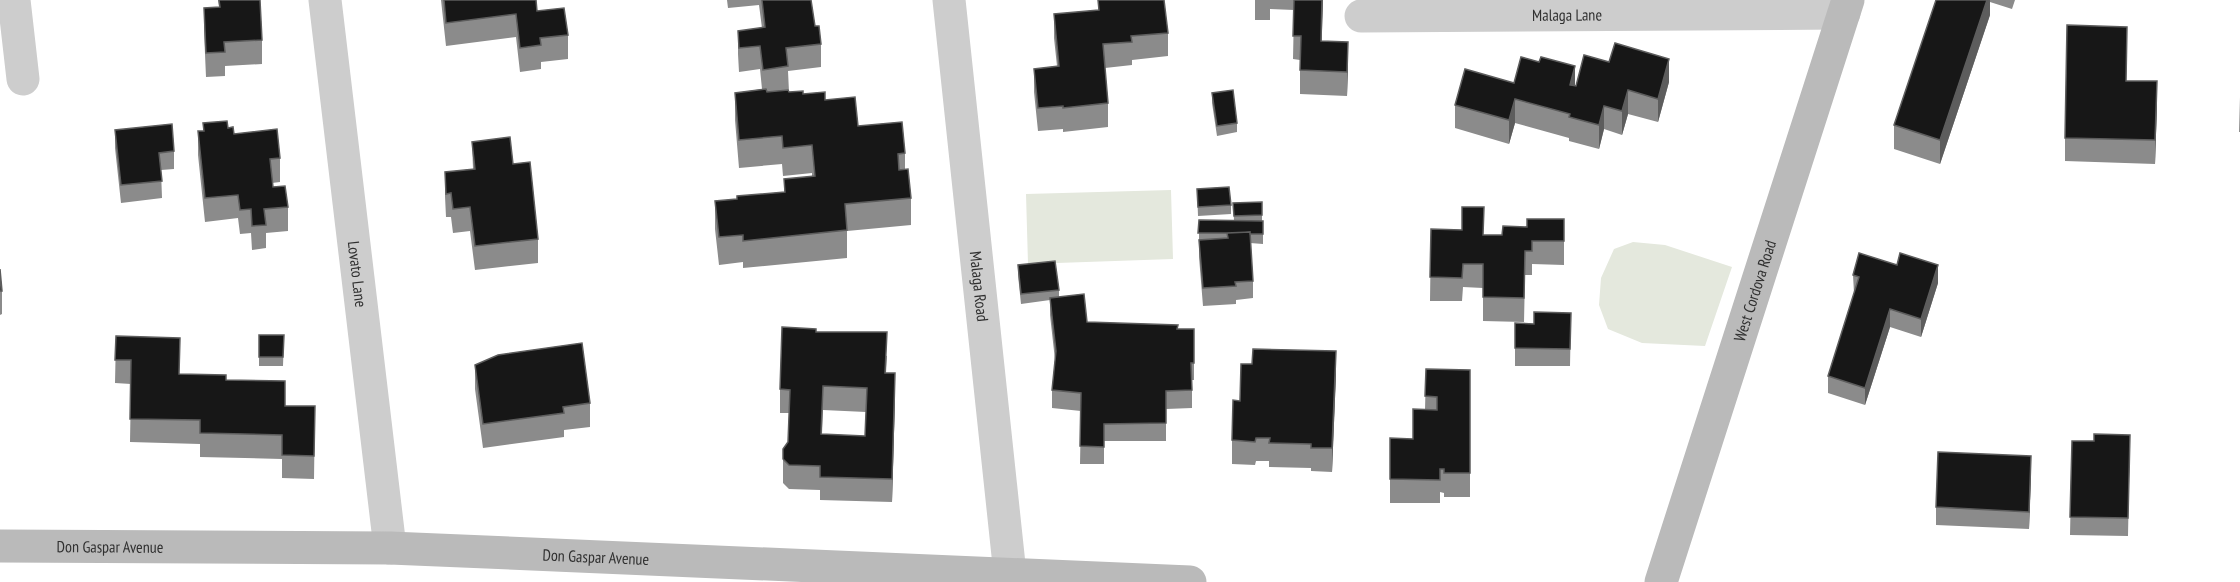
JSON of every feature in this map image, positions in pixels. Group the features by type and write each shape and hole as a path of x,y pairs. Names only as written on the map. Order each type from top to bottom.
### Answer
{"street":[{"path":"14,0 23,79"},
{"name":"Lovato Lane","path":"325,0 390,548"},
{"name":"Malaga Road","path":"949,0 1010,574"},
{"name":"Malaga Lane","path":"1361,16 1846,7"},
{"name":"West Cordova Road","path":"1661,582 1846,7"},
{"name":"Don Gaspar Avenue","path":"0,546 182,545 390,548 1190,582"}],"shaded area":[{"path":"1171,190 1173,259 1028,264 1026,194"},
{"path":"1633,242 1665,245 1732,267 1705,346 1642,343 1608,329 1599,305 1601,278 1614,249"}],"building":[{"path":"219,0 260,0 262,40 224,42 225,52 206,53 204,8 220,7"},
{"path":"444,0 536,0 537,11 564,8 568,35 540,38 541,45 520,48 516,14 446,23"},
{"path":"762,0 811,0 815,26 819,26 821,44 786,48 788,66 763,70 760,46 739,48 738,31 765,27"},
{"path":"1098,0 1164,0 1168,33 1131,36 1132,42 1103,44 1108,103 1038,108 1034,69 1059,66 1054,14 1099,10"},
{"path":"1294,0 1322,0 1321,41 1348,42 1347,72 1300,70 1301,36 1293,36"},
{"path":"1936,0 1987,0 1940,140 1894,125"},
{"path":"2067,25 2127,27 2126,81 2157,81 2155,140 2065,138"},
{"path":"1615,43 1669,59 1658,99 1628,90 1622,111 1604,106 1599,125 1569,117 1570,114 1515,99 1509,120 1455,105 1465,69 1514,83 1521,57 1539,62 1541,57 1575,66 1570,85 1576,86 1584,55 1609,62"},
{"path":"766,89 767,92 803,91 803,94 825,92 825,100 855,97 858,126 902,122 905,153 898,154 899,170 908,169 911,198 845,204 847,230 743,241 743,235 719,237 715,201 737,199 737,196 785,192 784,179 815,176 812,145 783,148 782,136 739,140 735,93"},
{"path":"1233,90 1237,123 1217,126 1212,93"},
{"path":"227,121 228,128 233,127 234,134 277,129 280,158 270,159 273,187 285,186 288,207 264,209 266,225 252,226 251,209 240,210 238,195 205,198 198,131 204,131 203,123"},
{"path":"172,124 174,151 159,153 162,181 121,185 115,130"},
{"path":"510,137 513,164 530,162 538,239 475,246 470,207 453,209 451,193 446,194 445,172 475,169 472,142"},
{"path":"1229,187 1231,205 1198,207 1197,189"},
{"path":"1262,202 1262,215 1234,216 1233,203"},
{"path":"1462,207 1484,207 1483,235 1502,235 1503,226 1527,227 1527,219 1564,219 1564,241 1532,241 1532,251 1525,251 1524,298 1483,297 1483,264 1463,264 1462,278 1430,277 1431,229 1462,230"},
{"path":"1199,220 1263,221 1263,234 1198,233"},
{"path":"1250,232 1253,281 1235,282 1236,286 1203,288 1199,240 1228,238 1227,233"},
{"path":"1859,253 1897,265 1900,253 1938,265 1921,319 1890,309 1865,388 1828,376 1859,277 1853,275"},
{"path":"1055,261 1059,290 1021,294 1018,265"},
{"path":"1084,294 1087,322 1178,325 1177,329 1194,329 1194,363 1191,363 1192,390 1166,391 1166,423 1104,424 1104,447 1080,446 1081,393 1052,390 1056,351 1050,298"},
{"path":"1534,312 1571,313 1570,349 1515,348 1515,323 1534,324"},
{"path":"782,327 816,329 816,332 887,332 885,373 895,373 892,479 820,477 820,466 789,465 783,459 783,449 788,442 790,390 780,389","holes":["823,386 867,388 865,436 821,434"]},
{"path":"259,335 284,335 283,357 259,357"},
{"path":"116,336 180,338 179,374 226,375 226,380 285,381 285,406 315,406 314,456 282,455 282,435 200,433 200,420 130,419 131,360 115,360"},
{"path":"582,343 590,403 563,407 564,413 483,424 475,365 498,355"},
{"path":"1253,349 1336,351 1332,448 1311,448 1311,444 1269,443 1270,438 1256,438 1255,442 1232,440 1233,400 1240,401 1241,364 1252,364"},
{"path":"1426,369 1470,370 1470,473 1444,473 1444,469 1440,469 1440,480 1390,479 1390,438 1413,439 1413,409 1437,410 1437,397 1425,396"},
{"path":"2094,434 2130,435 2128,518 2070,517 2072,441 2094,441"},
{"path":"1938,452 2031,456 2029,512 1936,507"}]}
